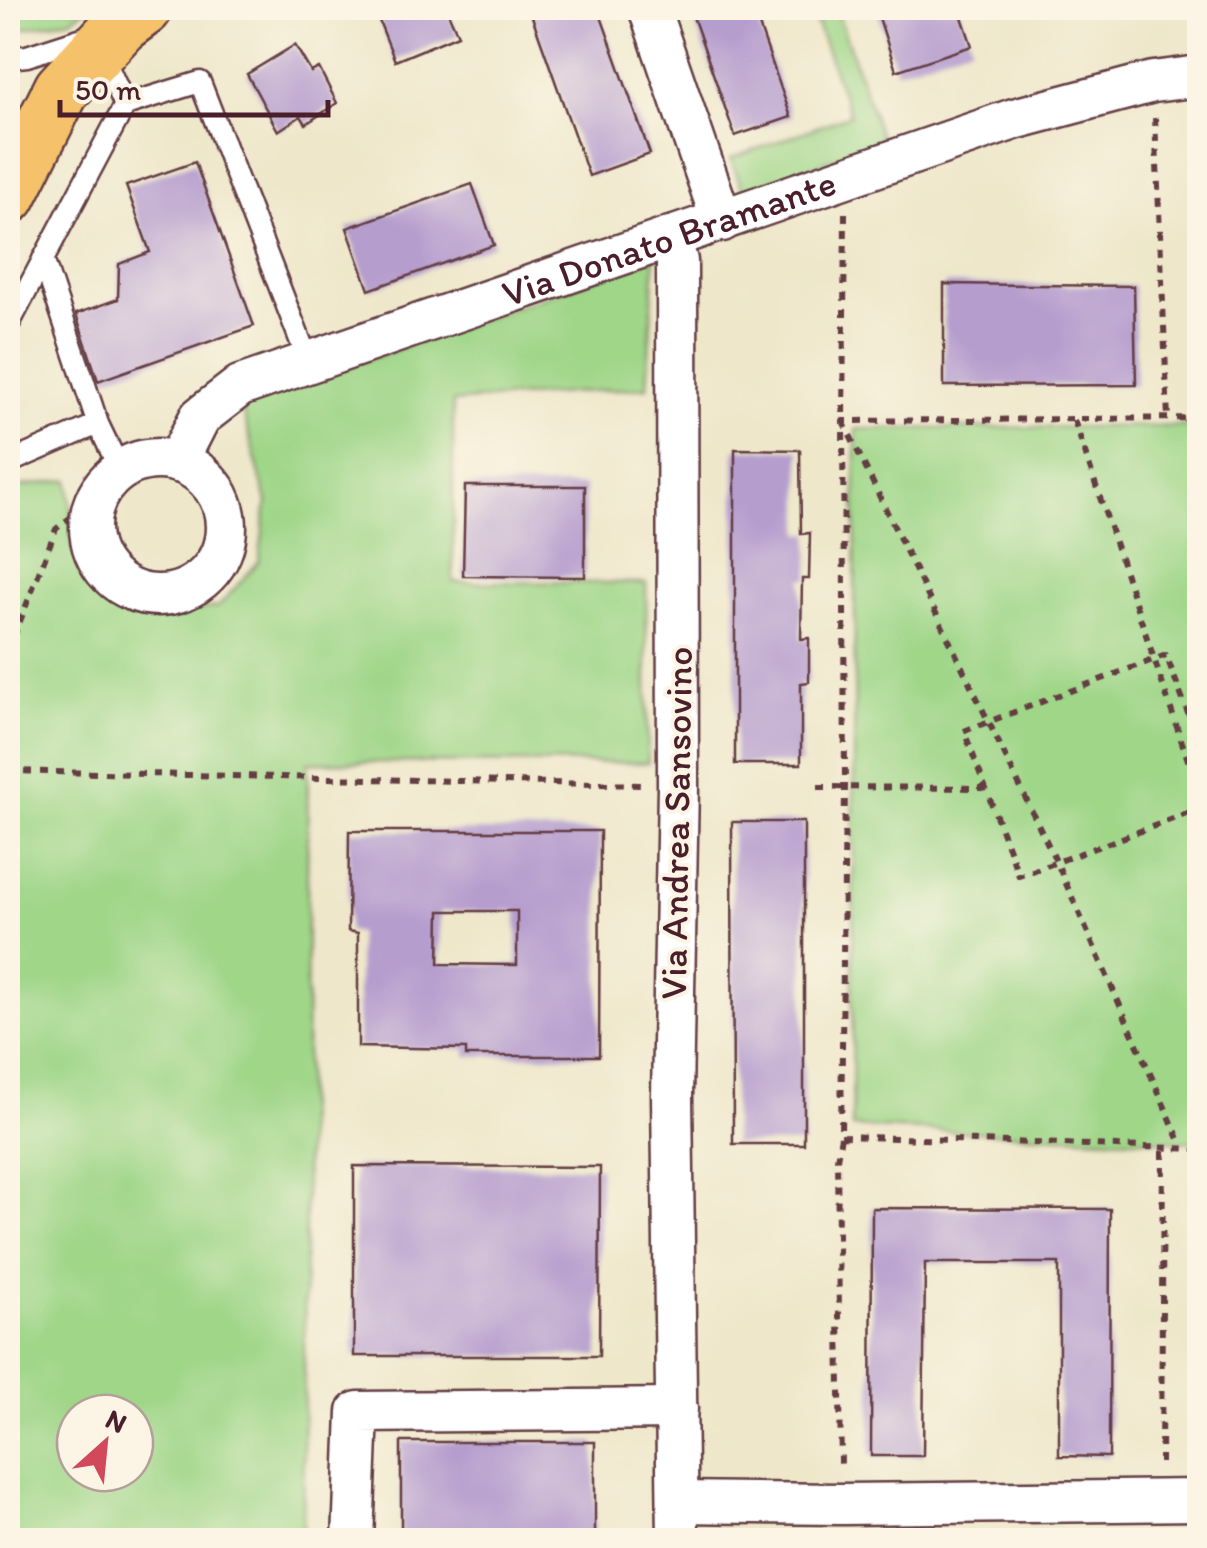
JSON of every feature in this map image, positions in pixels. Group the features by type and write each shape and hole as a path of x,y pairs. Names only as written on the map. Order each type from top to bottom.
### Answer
{"highway":[{"path":"8,196 62,89 121,27"}],"street":[{"path":"648,8 722,220"},
{"name":"Via Donato Bramante","path":"177,462 200,417 240,386 1014,119 1153,82 1200,76"},
{"name":"Via Andrea Sansovino","path":"670,237 677,260 678,786 672,1096 678,1521"},
{"path":"158,459 177,462 197,471 213,486 223,506 226,528 222,549 212,569 196,584 176,593 154,595 132,590 99,562 91,541 90,519 96,500 120,470 158,459"},
{"path":"353,1540 358,1412 677,1409"},
{"path":"678,1521 842,1504 1180,1500"}],"lane":[{"path":"8,58 27,56 121,27 125,104 8,326"},
{"path":"125,104 200,82 309,363"},
{"path":"43,260 98,424 120,470"},
{"path":"8,464 98,424"}],"path":[{"path":"1153,82 1168,419"},
{"path":"842,1504 837,1159 841,1136 845,786 846,201"},
{"path":"843,420 1200,418"},
{"path":"843,420 1056,861 1180,1141"},
{"path":"1074,420 1200,796"},
{"path":"8,652 56,529 72,517 90,519"},
{"path":"1200,744 1166,655 964,731 1018,876 1200,809"},
{"path":"8,771 678,786"},
{"path":"818,787 986,788"},
{"path":"841,1136 1200,1149"},
{"path":"1164,1148 1180,1500"}],"green space":[{"path":"8,8 88,8 71,19 8,32"},
{"path":"811,8 836,8 882,141 744,192 730,159 850,115"},
{"path":"655,257 647,387 453,402 453,582 646,583 648,763 308,762 303,1540 8,1540 8,488 69,480 73,548 106,596 171,612 218,607 259,561 267,502 241,405"},
{"path":"1199,426 1199,1142 852,1127 856,429"}],"building":[{"path":"374,8 446,8 458,35 395,61"},
{"path":"529,8 598,8 650,154 589,176"},
{"path":"690,8 753,8 791,117 735,136"},
{"path":"876,8 959,8 972,46 896,71"},
{"path":"295,45 311,72 319,68 337,103 306,124 301,116 278,131 247,74"},
{"path":"195,162 254,326 98,381 76,314 118,299 119,264 150,252 126,186"},
{"path":"472,184 494,245 369,290 347,228"},
{"path":"944,284 1134,286 1136,385 944,386"},
{"path":"735,449 800,450 801,534 810,533 809,579 802,579 801,639 809,638 809,682 801,683 801,764 735,764"},
{"path":"465,486 585,486 585,577 463,576"},
{"path":"732,822 804,822 804,1144 733,1144"},
{"path":"349,831 600,831 599,1056 466,1056 466,1049 358,1047 358,933 348,931","holes":["440,911 517,911 517,965 439,964"]},
{"path":"354,1166 600,1167 599,1356 354,1356"},
{"path":"872,1208 1110,1209 1109,1457 1059,1456 1059,1263 925,1263 923,1456 871,1456"},
{"path":"401,1442 595,1442 595,1540 401,1540"}]}
